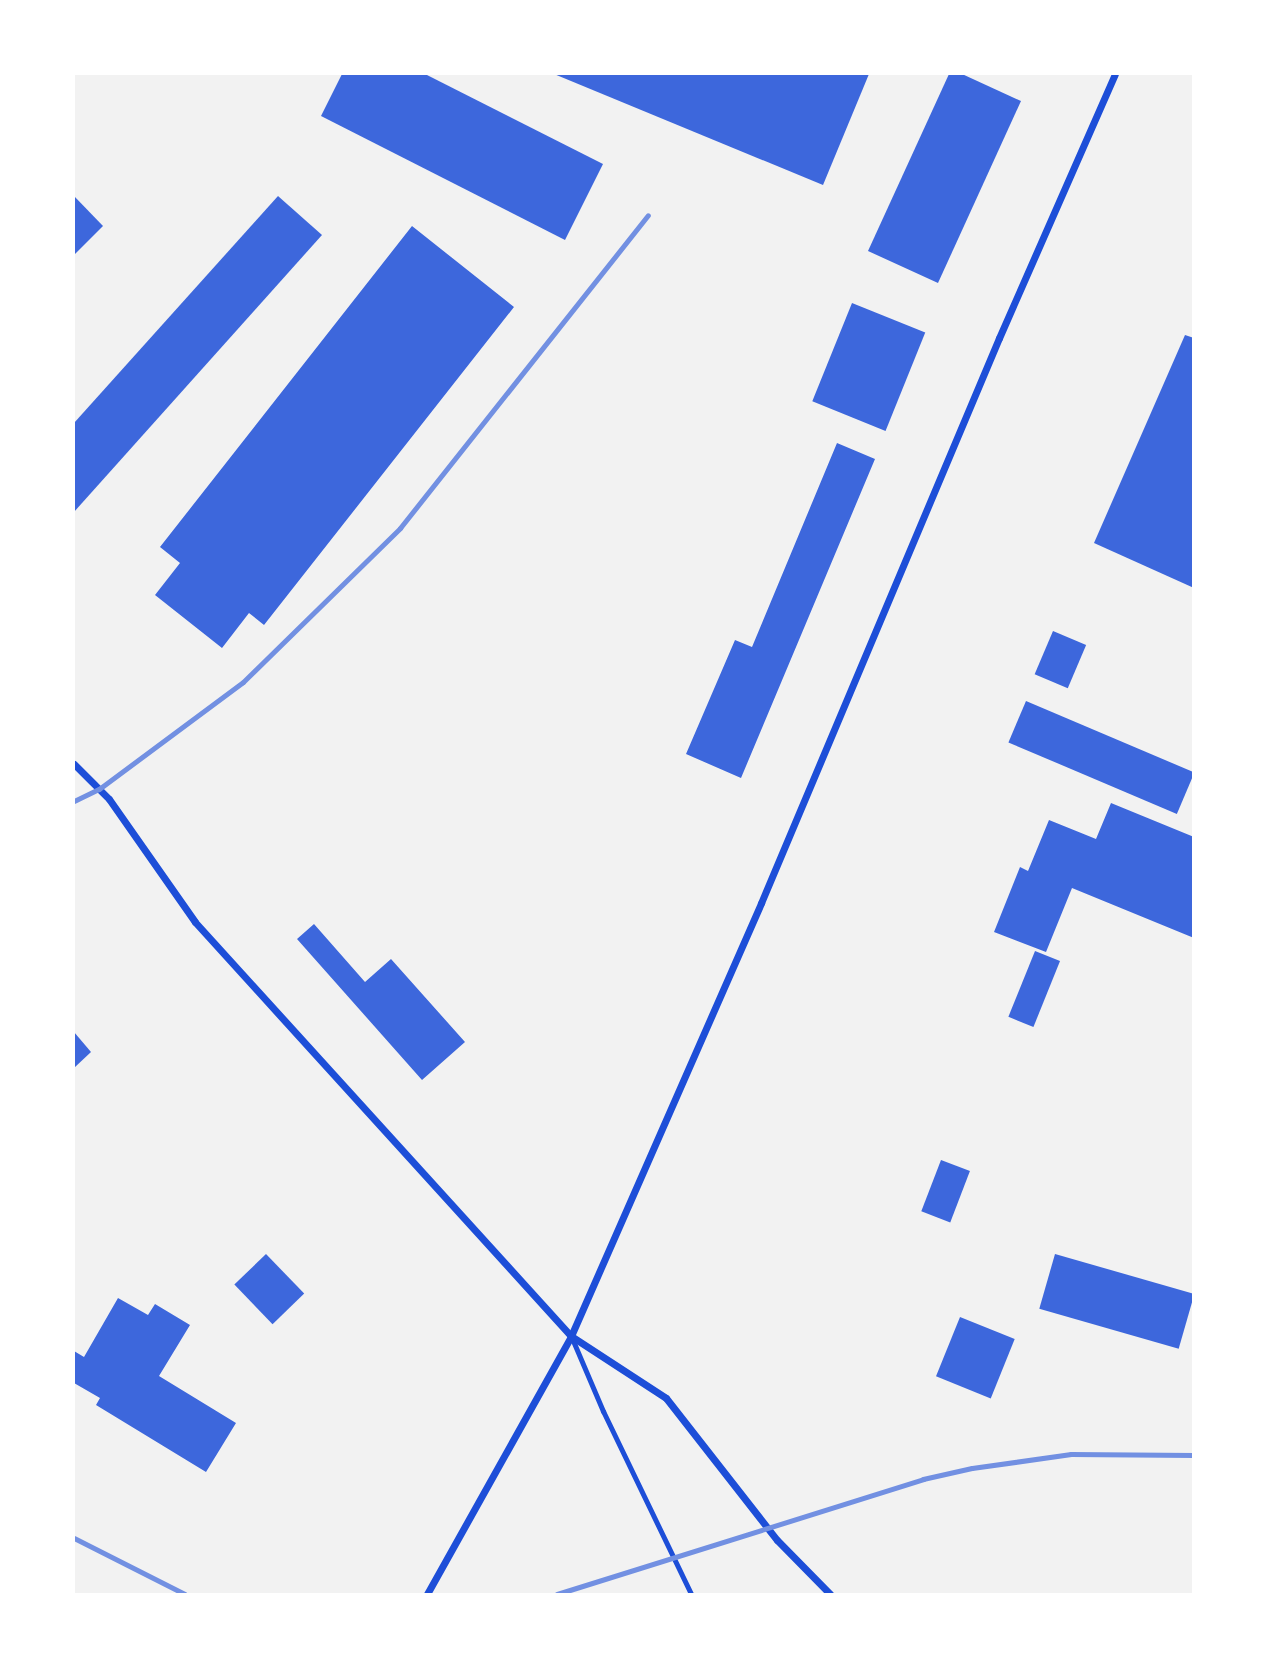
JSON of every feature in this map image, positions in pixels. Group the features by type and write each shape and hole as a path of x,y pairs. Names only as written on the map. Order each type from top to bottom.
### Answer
{"street":[{"path":"427,1594 571,1336 761,903 999,338 1115,74"},
{"path":"74,764 109,799 195,922 571,1336 666,1398 777,1540 830,1594"}],"lane":[{"path":"571,1336 603,1410 691,1594"}],"building":[{"path":"342,74 425,74 603,164 565,240 321,116"},
{"path":"554,74 869,74 823,185"},
{"path":"949,74 962,74 1021,101 938,283 868,251"},
{"path":"74,196 103,226 74,255"},
{"path":"278,196 322,235 74,512 74,423"},
{"path":"412,226 514,307 264,625 249,613 222,648 155,595 180,563 160,547"},
{"path":"852,303 925,333 886,431 812,401"},
{"path":"1185,335 1194,338 1194,588 1094,543"},
{"path":"837,443 875,459 741,778 686,754 735,640 752,647"},
{"path":"1053,631 1086,645 1068,688 1035,674"},
{"path":"1026,701 1194,772 1177,814 1008,742"},
{"path":"1111,803 1194,837 1194,938 1072,888 1046,952 994,932 1020,867 1028,871 1049,820 1096,839"},
{"path":"314,924 365,982 391,959 465,1042 422,1080 297,939"},
{"path":"1035,951 1060,961 1033,1027 1008,1017"},
{"path":"74,1032 91,1052 74,1068"},
{"path":"941,1160 970,1171 950,1222 921,1211"},
{"path":"266,1254 304,1294 273,1324 234,1285"},
{"path":"1055,1254 1194,1294 1179,1349 1039,1309"},
{"path":"118,1298 148,1315 155,1304 190,1325 159,1376 236,1423 206,1472 96,1405 100,1398 74,1383 74,1351 84,1357"},
{"path":"960,1317 1015,1339 991,1398 936,1376"}],"railway":[{"path":"74,801 99,789 243,682 400,528 648,215"},
{"path":"557,1594 923,1479 972,1468 1071,1454 1194,1455"},
{"path":"74,1538 185,1594"}]}
